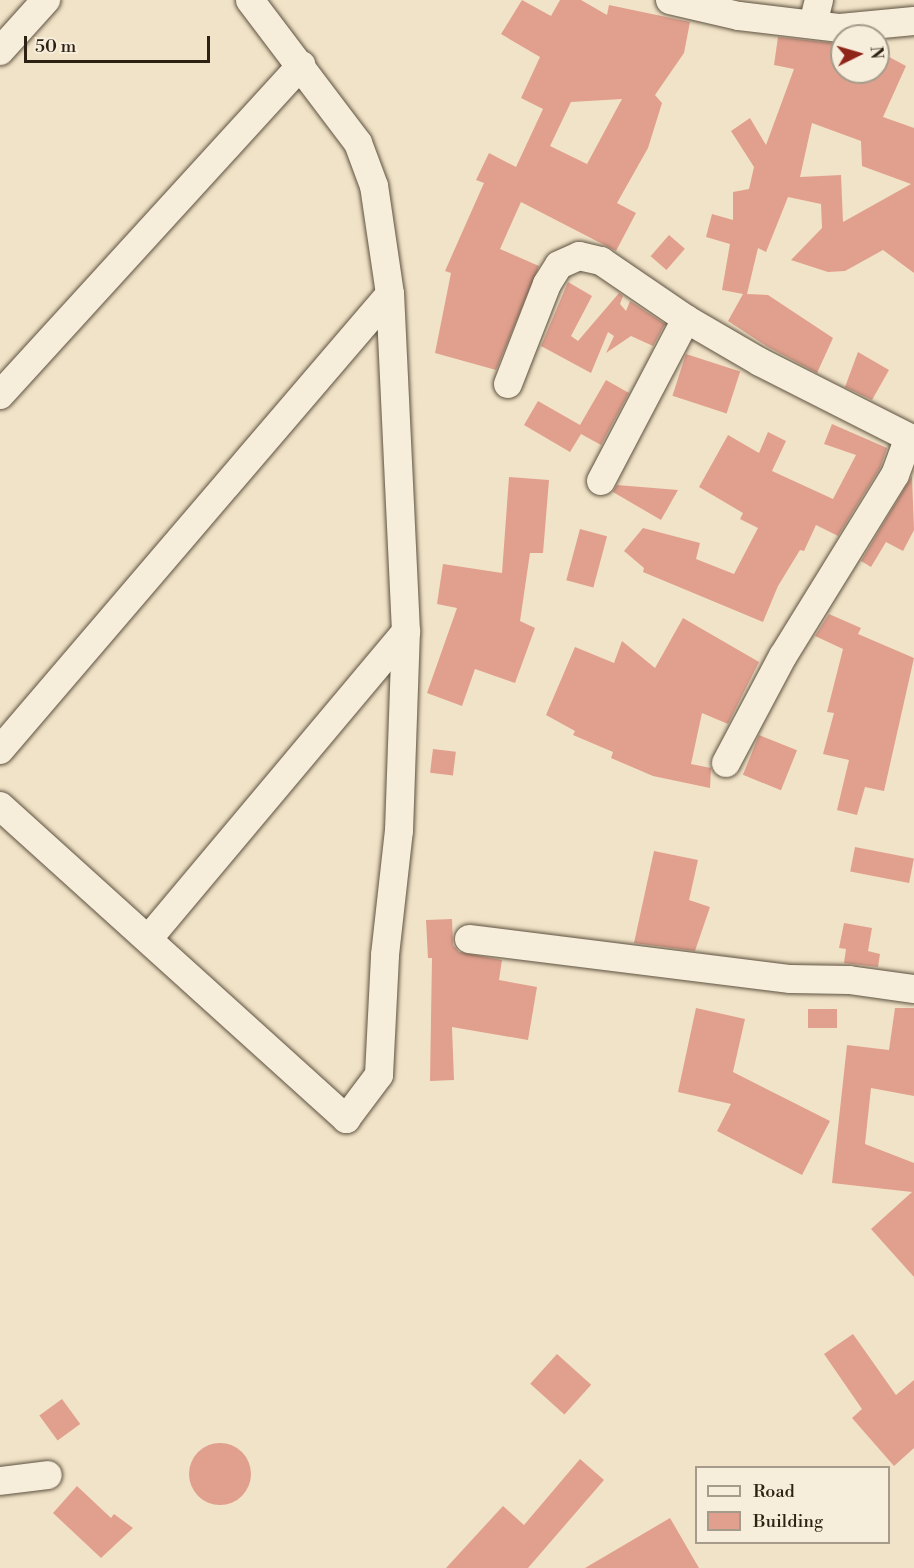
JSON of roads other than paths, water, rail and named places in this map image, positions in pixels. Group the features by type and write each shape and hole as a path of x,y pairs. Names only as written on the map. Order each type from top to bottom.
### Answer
{"street":[{"path":"0,51 46,0"},
{"path":"0,806 345,1119 379,1075 385,955 399,831 406,632 390,294 374,186 358,144 301,65 250,0"},
{"path":"670,0 739,16 816,12 840,28 914,21"},
{"path":"0,395 301,65"},
{"path":"508,384 547,284 559,265 579,256 601,261 686,319 912,439 895,475 783,656 726,763"},
{"path":"0,750 390,294"},
{"path":"601,482 686,319"},
{"path":"149,939 406,632"},
{"path":"469,939 791,979 849,980 914,989"},
{"path":"0,1481 48,1475"}]}
